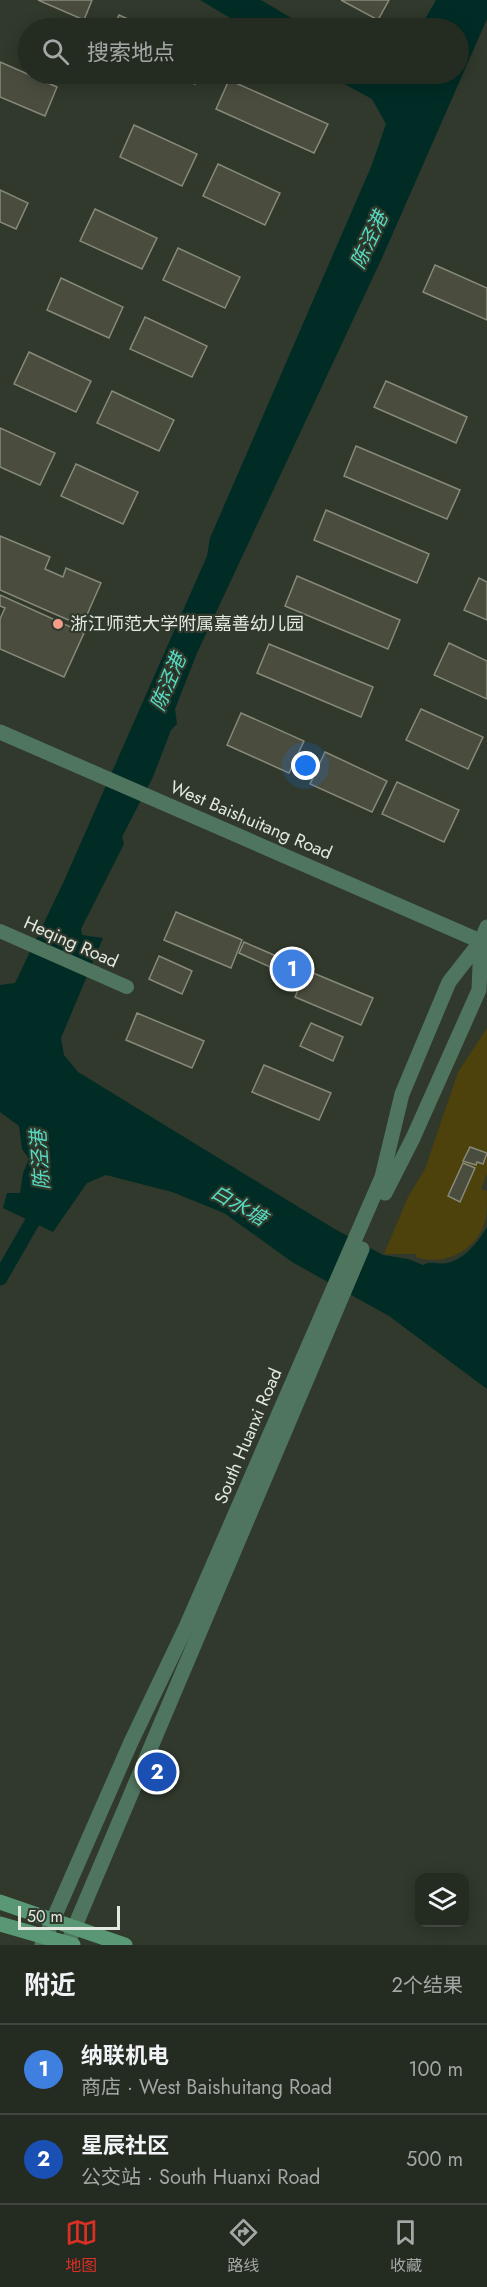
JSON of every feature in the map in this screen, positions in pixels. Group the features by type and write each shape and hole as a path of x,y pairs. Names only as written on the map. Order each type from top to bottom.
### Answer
{"main road":[{"path":"0,1902 125,1945"},
{"path":"0,1924 44,1941 69,1944"}],"street":[{"name":"West Baishuitang Road","path":"0,732 174,808 485,937"},
{"name":"Heqing Road","path":"0,931 128,987"},
{"name":"South Huanxi Road","path":"386,1179 402,1094 449,982 485,937"},
{"name":"South Huanxi Road","path":"69,1944 319,1335 386,1179 413,1138 479,990 485,937"},
{"name":"South Huanxi Road","path":"44,1941 131,1742 319,1335"}],"shaded area":[{"path":"487,1028 487,1174 481,1189 487,1191 487,1205 482,1230 468,1247 449,1258 427,1260 416,1257 416,1254 384,1254 408,1197 425,1169 458,1072"}],"water":[{"path":"200,0 261,0 291,18 230,18"},
{"path":"436,0 487,0 487,19 469,60 469,18 426,18"},
{"name":"白水塘","path":"344,84 458,84 382,258 197,653 175,709 177,724 171,730 153,777 122,837 124,844 81,929 82,935 103,938 61,1038 64,1055 78,1072 333,1228 383,1255 408,1259 423,1265 447,1263 465,1254 487,1227 487,1389 389,1316 292,1262 224,1213 172,1192 106,1175 87,1183 53,1232 3,1208 7,1193 20,1193 23,1173 29,1159 22,1149 19,1126 0,1112 0,985 15,983 64,881 207,556 210,538 371,167 386,124 372,99"}],"building":[{"path":"38,0 92,0 85,18 79,18"},
{"path":"341,0 389,0 379,18 374,18"},
{"path":"0,62 18,70 18,84 50,84 57,87 45,116 0,97"},
{"path":"227,84 238,84 328,124 314,153 216,109"},
{"path":"134,125 197,154 182,186 120,157"},
{"path":"218,164 280,193 265,225 203,196"},
{"path":"0,190 28,203 16,229 0,222"},
{"path":"95,209 157,238 142,269 80,241"},
{"path":"178,248 240,277 225,308 163,280"},
{"path":"435,265 487,288 487,320 423,292"},
{"path":"61,278 123,307 109,338 47,310"},
{"path":"145,317 207,346 192,377 130,349"},
{"path":"29,352 91,381 76,412 14,384"},
{"path":"386,381 467,417 456,443 374,407"},
{"path":"112,391 174,420 159,451 97,423"},
{"path":"0,428 55,453 40,485 0,467"},
{"path":"356,446 460,490 447,519 344,476"},
{"path":"76,464 138,492 123,524 61,496"},
{"path":"326,510 429,554 417,583 314,540"},
{"path":"0,536 50,557 45,569 63,577 66,568 101,583 82,626 0,590"},
{"path":"297,576 400,620 388,649 285,606"},
{"path":"479,578 487,582 487,620 464,610"},
{"path":"0,595 84,633 64,677 0,649 0,619 5,608 0,606"},
{"path":"449,643 487,661 487,699 434,675"},
{"path":"269,644 373,687 361,717 257,673"},
{"path":"421,709 483,737 468,769 406,740"},
{"path":"241,713 304,741 289,773 227,745"},
{"path":"325,752 387,781 372,812 310,784"},
{"path":"397,782 459,810 444,842 382,814"},
{"path":"176,912 242,940 231,968 164,940"},
{"path":"244,942 304,968 299,980 239,953"},
{"path":"159,956 192,971 182,994 149,979"},
{"path":"306,970 373,998 361,1025 295,997"},
{"path":"137,1013 204,1041 192,1068 126,1040"},
{"path":"311,1023 343,1037 333,1061 300,1046"},
{"path":"264,1065 331,1093 319,1120 252,1092"},
{"path":"470,1147 487,1153 483,1164 477,1162 476,1165 463,1161"},
{"path":"463,1163 475,1168 460,1202 448,1196"}],"waterway":[{"name":"陈泾港","path":"0,1278 42,1205"}],"place":[{"name":"浙江师范大学附属嘉善幼儿园","path":"58,624"},
{"name":"纳联机电","path":"292,969"},
{"name":"星辰社区","path":"157,1772"}]}
